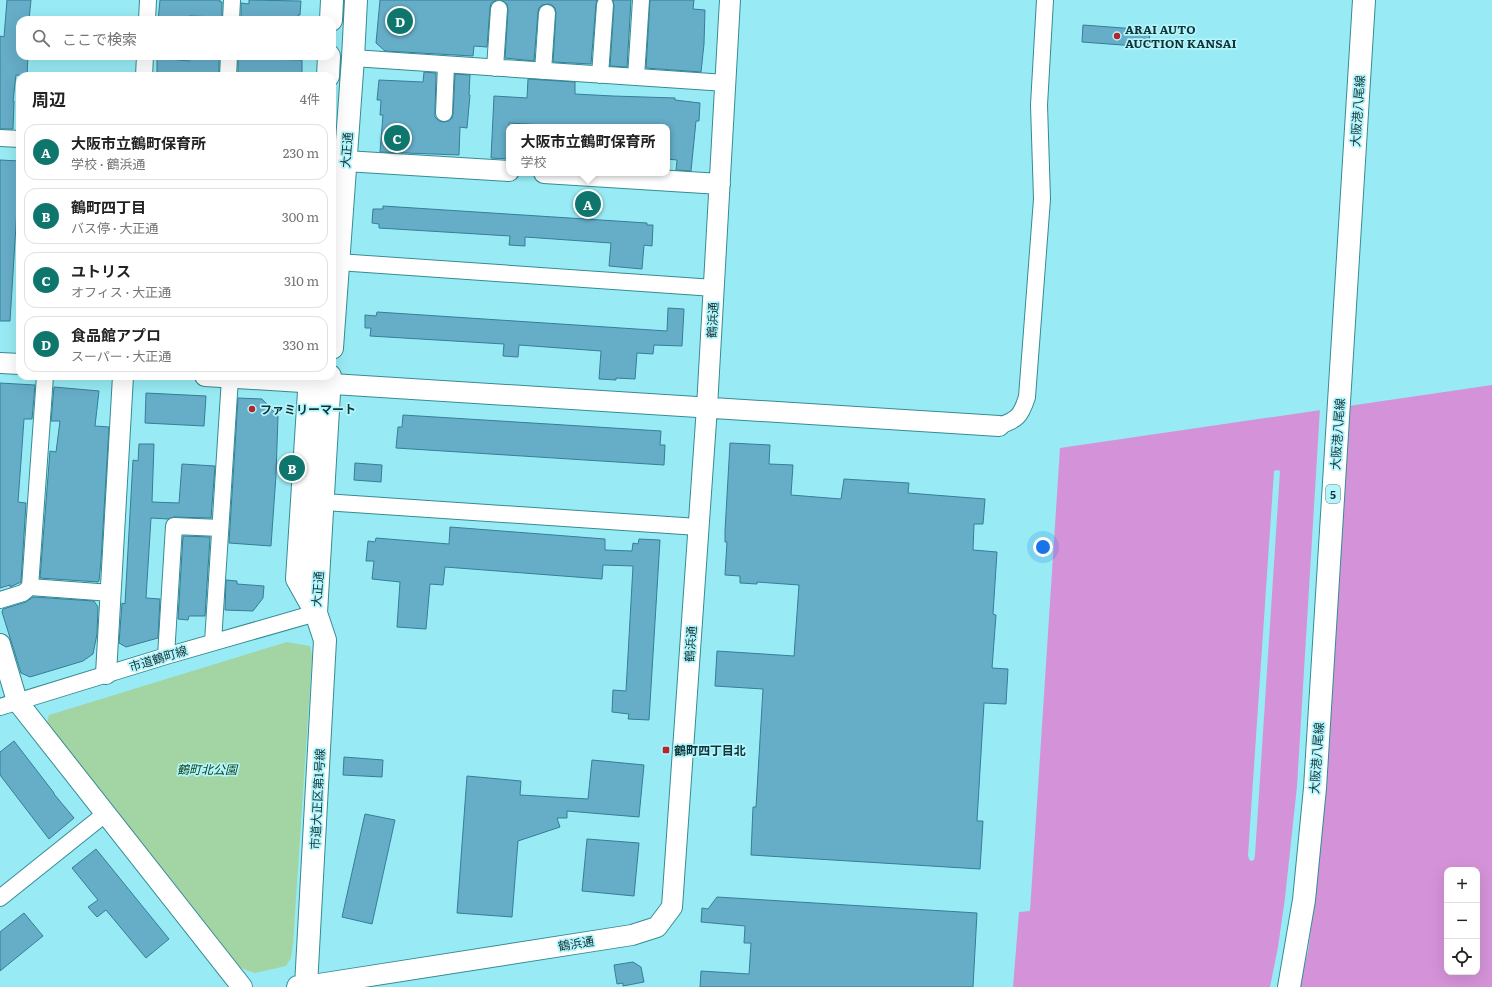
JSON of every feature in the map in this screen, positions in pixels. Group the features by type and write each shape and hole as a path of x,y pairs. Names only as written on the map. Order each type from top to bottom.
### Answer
{"main road":[{"path":"331,16 332,0"},
{"name":"大正通","path":"336,291 338,262 338,161 353,58 356,0"},
{"name":"大阪港八尾線","path":"1289,987 1304,900 1315,788 1364,0"},
{"path":"328,72 329,60"},
{"name":"大正通","path":"316,613 324,502 320,380"},
{"name":"大正通","path":"316,613 297,579 320,380"},
{"name":"市道大正区第1号線","path":"302,986 325,640 316,613"}],"street":[{"path":"147,16 148,0"},
{"path":"231,16 232,0"},
{"path":"636,77 641,0"},
{"name":"鶴浜通","path":"302,986 632,935 657,927 672,907 707,406 730,0"},
{"path":"320,380 999,426 1013,421 1023,411 1027,397 1042,200 1039,105 1045,0"},
{"path":"600,75 605,5"},
{"path":"495,68 499,9"},
{"path":"543,71 547,12"},
{"path":"353,58 726,83"},
{"path":"144,72 145,60"},
{"path":"228,72 229,60"},
{"path":"444,114 446,65"},
{"path":"0,138 16,139"},
{"path":"338,161 506,171"},
{"path":"592,176 720,184"},
{"path":"338,262 714,288"},
{"path":"0,363 16,364"},
{"path":"30,587 45,380"},
{"path":"106,674 123,380"},
{"path":"213,642 230,380"},
{"path":"324,502 698,528"},
{"path":"166,656 174,526 220,528"},
{"path":"0,600 23,593 30,587 111,593"},
{"name":"市道鶴町線","path":"9,704 213,642 316,613"},
{"path":"0,644 9,704 105,814 242,987"},
{"path":"0,898 105,814"}],"green space":[{"name":"鶴町北公園","path":"287,642 310,646 312,656 293,944 291,958 286,966 255,973 241,968 47,723 49,715"}],"shaded area":[{"path":"1492,385 1492,987 1013,987 1019,912 1030,911 1060,448"}],"pier":[{"path":"1349,403 1315,900 1308,951 1299,987 1270,987 1278,947 1285,898 1297,786 1320,408"},
{"path":"1274,471 1280,471 1255,855 1254,860 1251,861 1248,855"}],"building":[{"path":"7,0 31,0 29,16 16,16 16,60 28,60 27,72 16,72 13,101 13,129 0,129 0,36 4,37"},
{"path":"160,0 220,0 220,2 222,2 222,16 158,16"},
{"path":"249,0 301,1 300,15 241,16 241,3 249,4"},
{"path":"380,0 497,0 491,3 487,47 474,46 473,56 385,51 376,43"},
{"path":"501,0 597,0 591,64 553,62 556,13 555,8 548,4 542,5 538,12 534,61 505,58 508,10 507,4"},
{"path":"613,0 631,0 627,67 610,66 614,6"},
{"path":"650,0 694,0 693,9 705,10 701,72 646,68"},
{"path":"1083,25 1150,30 1149,47 1082,42"},
{"path":"157,60 219,60 219,72 157,72"},
{"path":"238,60 302,60 302,72 238,72"},
{"path":"424,72 436,73 435,117 439,121 443,122 449,121 453,114 455,74 470,75 467,128 460,127 459,155 380,152 383,115 380,115 381,100 377,100 379,80 423,82"},
{"path":"528,79 575,82 575,94 675,98 675,100 700,103 699,121 696,121 691,171 676,170 677,160 670,159 670,124 509,123 506,124 506,159 491,158 494,96 527,98"},
{"path":"0,160 16,161 16,225 10,321 0,321"},
{"path":"383,206 647,223 647,225 653,225 652,246 644,245 642,269 609,266 611,243 525,237 525,246 509,245 510,236 379,228 379,224 372,223 373,209 383,209"},
{"path":"668,308 684,309 682,346 654,345 653,354 637,353 635,379 599,379 601,351 519,345 518,357 503,356 504,344 370,336 371,328 365,328 365,315 376,316 377,312 667,331"},
{"path":"0,383 35,385 32,419 24,419 18,502 26,503 21,582 10,587 10,585 0,588"},
{"path":"54,387 99,391 95,426 109,427 101,561 98,582 40,578 50,451 56,452 60,421 51,421"},
{"path":"146,393 206,396 204,426 145,423"},
{"path":"238,398 262,399 278,416 271,546 229,543"},
{"path":"403,415 661,431 660,445 665,445 664,465 396,448 398,427 402,427"},
{"path":"730,443 770,445 769,464 793,465 791,495 841,499 844,479 909,483 908,493 985,499 983,524 974,524 973,550 997,552 993,614 996,615 992,668 1008,669 1006,704 984,703 977,821 983,821 980,869 751,855 753,807 756,807 763,689 715,686 717,651 794,656 799,585 757,582 757,584 740,583 740,576 725,575 727,542 725,542 725,531"},
{"path":"139,444 154,444 152,502 179,503 182,464 215,466 211,518 151,518 146,598 160,599 158,638 126,647 119,643 122,603 125,604 133,460 138,461"},
{"path":"355,463 382,465 381,482 354,480"},
{"path":"450,527 605,539 605,550 632,551 633,543 638,544 639,539 660,540 649,720 628,719 629,714 612,712 613,690 626,691 633,566 603,565 602,579 445,567 443,585 430,584 426,629 397,627 400,582 372,579 374,561 366,561 368,541 375,542 376,538 449,544"},
{"path":"183,536 210,537 205,616 189,616 188,620 178,619"},
{"path":"226,580 237,581 237,584 264,586 263,598 253,611 225,610"},
{"path":"33,597 94,601 98,607 97,634 93,654 83,661 30,677 21,673 2,612 3,609 26,602"},
{"path":"14,741 74,818 49,839 0,775 0,752"},
{"path":"344,757 383,760 382,777 343,775"},
{"path":"592,760 644,765 639,817 567,811 567,818 557,818 560,827 518,841 512,917 457,913 467,776 521,781 520,795 588,799"},
{"path":"365,814 395,820 372,924 342,917"},
{"path":"587,839 639,843 634,896 582,891"},
{"path":"96,849 169,939 146,958 106,910 97,917 88,907 98,900 72,868"},
{"path":"717,897 977,913 973,987 700,987 701,971 749,974 751,943 744,943 745,926 701,922 702,908 708,909"},
{"path":"24,913 43,936 0,971 0,932"},
{"path":"633,962 641,967 644,982 623,986 623,983 617,984 614,965"}],"place":[{"name":"食品館アプロ","path":"400,21"},
{"name":"ARAI AUTO AUCTION KANSAI","path":"1117,36"},
{"name":"ユトリス","path":"397,138"},
{"name":"大阪市立鶴町保育所","path":"588,204"},
{"name":"ファミリーマート","path":"252,409"},
{"name":"鶴町四丁目","path":"292,468"},
{"name":"鶴町四丁目北","path":"666,750"}]}
